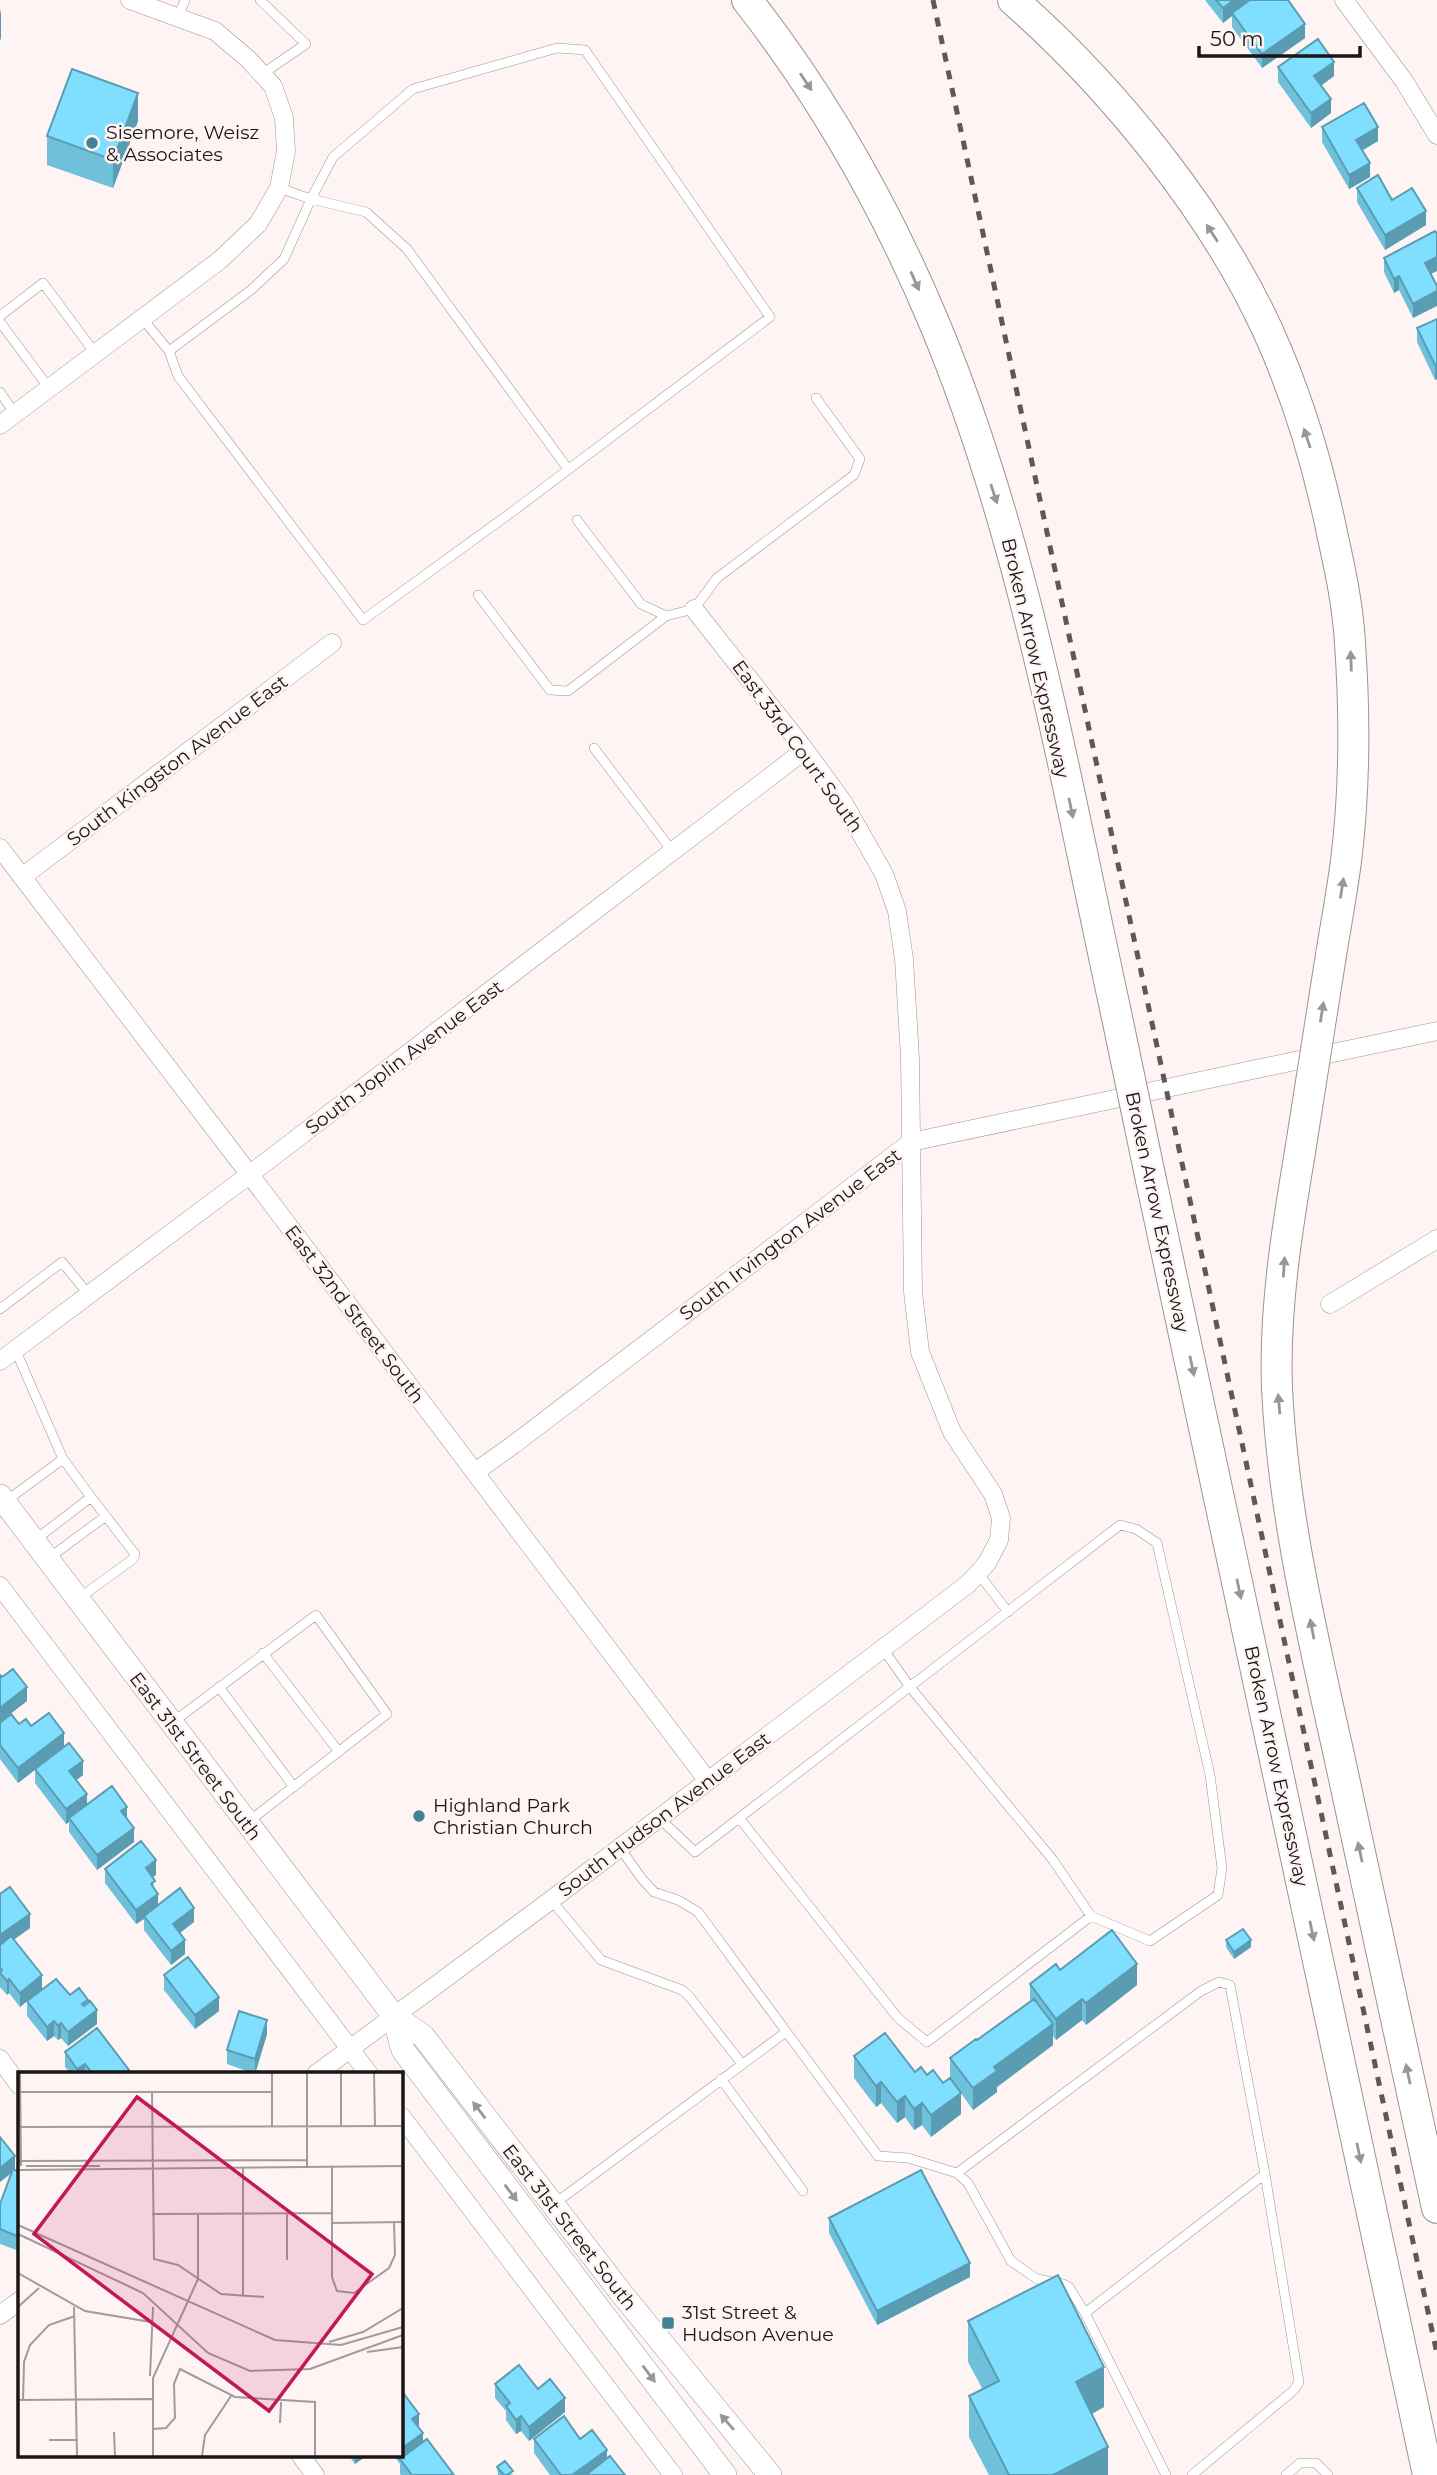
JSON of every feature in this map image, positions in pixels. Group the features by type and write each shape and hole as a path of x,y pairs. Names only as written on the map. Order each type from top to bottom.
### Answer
{"highway":[{"path":"736,0 767,26"},
{"name":"Broken Arrow Expressway","path":"747,0 816,97 859,168 898,243 933,321 965,407 1003,524 1035,646 1115,1008 1428,2475"},
{"path":"1019,5 1134,125 1210,228 1242,280 1268,331 1290,384 1313,456 1342,580 1350,641 1353,752 1351,810 1346,861 1286,1231 1277,1387 1295,1542 1437,2208"}],"main road":[{"name":"East 31st Street South","path":"2,1499 394,2015 423,2036 671,2356 770,2475"},
{"name":"East 31st Street South","path":"394,2015 403,2050 725,2475"}],"street":[{"path":"0,425 220,260 257,224 279,188 286,151 284,118 273,86 248,58 215,31 130,0"},
{"path":"1344,0 1404,81 1437,135"},
{"name":"East 33rd Court South","path":"694,609 805,750 868,842 884,874 897,911 904,959 910,1058 913,1292 920,1352 953,1432 993,1494 1001,1518 999,1540"},
{"name":"South Kingston Avenue East","path":"22,877 332,643"},
{"name":"South Joplin Avenue East","path":"0,1361 249,1175 805,750"},
{"name":"East 32nd Street South","path":"0,848 708,1781"},
{"name":"South Irvington Avenue East","path":"475,1472 513,1446 911,1142 1437,1031"},
{"path":"1330,1304 1437,1239"},
{"name":"South Hudson Avenue East","path":"319,2072 551,1900 968,1584 987,1563 999,1540"},
{"path":"0,1586 367,2072"},
{"path":"0,2059 18,2084"},
{"path":"402,2117 673,2475"},
{"path":"0,2315 18,2302"},
{"path":"302,2458 315,2475"}],"lane":[{"path":"178,17 185,0"},
{"path":"260,0 306,44 262,74"},
{"path":"142,318 169,351 178,376 363,620 770,317 585,50 557,48 413,89 333,157 284,259 251,290 169,351"},
{"path":"279,188 366,212 407,249 568,469"},
{"path":"0,316 43,283 95,354"},
{"path":"0,322 49,388"},
{"path":"0,392 15,414"},
{"path":"478,595 550,690 568,691 666,616 694,609 717,578 854,475 860,459 816,398"},
{"path":"577,520 641,604 666,616"},
{"path":"594,748 673,852"},
{"path":"0,1308 62,1262 89,1295"},
{"path":"15,1349 63,1459 135,1554 133,1559 78,1599"},
{"path":"2,1499 63,1459"},
{"path":"41,1550 91,1497"},
{"path":"41,1550 106,1516"},
{"path":"659,1818 695,1853 740,1819 910,1687 1120,1525 1136,1529 1157,1543 1210,1775 1222,1868 1218,1895 1150,1941 1091,1916 1054,1860 910,1687 883,1648"},
{"path":"978,1573 1008,1612"},
{"path":"171,1723 316,1615 387,1714 247,1823"},
{"path":"263,1653 339,1752"},
{"path":"219,1687 294,1787"},
{"path":"740,1819 898,2018 927,2042 1091,1916"},
{"path":"620,1848 654,1892 678,1900 698,1912 878,2156 908,2158 957,2173 968,2183 1011,2261 1037,2279 1069,2287 1085,2313 1166,2475"},
{"path":"551,1900 601,1960 681,1990 689,1996 742,2064"},
{"path":"957,2173 1201,1991 1219,1982 1230,1985 1265,2174 1299,2382 1294,2390 1192,2475"},
{"path":"552,2205 786,2032"},
{"path":"721,2079 803,2191"},
{"path":"1085,2313 1265,2174"},
{"path":"1286,2475 1300,2463 1317,2463 1328,2475"}],"building":[{"path":"1216,0 1234,0 1223,8"},
{"path":"1250,0 1288,0 1305,24 1262,54 1232,13"},
{"path":"1318,39 1334,62 1314,76 1331,99 1311,113 1278,67"},
{"path":"72,69 138,93 113,160 47,136"},
{"path":"1364,103 1378,127 1356,140 1370,163 1349,175 1322,127"},
{"path":"1378,175 1392,200 1412,188 1426,211 1385,235 1357,188"},
{"path":"1435,231 1437,257 1425,263 1437,291 1413,304 1399,276 1394,279 1384,258"},
{"path":"1437,319 1437,364 1435,365 1417,328"},
{"path":"13,1669 27,1687 0,1708 0,1675 2,1677"},
{"path":"49,1713 64,1733 18,1768 0,1745 0,1723 11,1714 19,1724 26,1719 31,1726"},
{"path":"69,1743 83,1761 69,1771 87,1794 66,1809 35,1769"},
{"path":"112,1786 127,1807 121,1811 134,1828 97,1855 69,1818"},
{"path":"141,1841 156,1860 146,1868 155,1881 151,1884 158,1894 136,1910 105,1869"},
{"path":"10,1887 30,1914 0,1935 0,1894"},
{"path":"180,1888 194,1908 173,1924 185,1940 171,1951 144,1916"},
{"path":"1243,1929 1251,1940 1234,1952 1226,1940"},
{"path":"1112,1930 1137,1964 1086,2003 1082,1999 1056,2019 1030,1984 1056,1964 1060,1970"},
{"path":"11,1936 42,1975 20,1993 9,1979 7,1981 0,1973 0,1945"},
{"path":"188,1957 219,1997 195,2015 164,1975"},
{"path":"56,1979 70,1995 79,1988 88,2000 82,2004 84,2006 90,2001 97,2010 68,2032 61,2023 58,2026 54,2021 47,2027 27,2001"},
{"path":"1034,1999 1053,2024 994,2067 997,2071 973,2088 950,2058"},
{"path":"239,2011 267,2020 255,2059 227,2050"},
{"path":"97,2028 129,2070 91,2072 85,2064 77,2069 65,2052"},
{"path":"885,2033 915,2072 921,2067 927,2075 933,2070 943,2083 950,2078 961,2093 931,2115 922,2103 914,2109 905,2096 897,2102 881,2082 876,2086 854,2056"},
{"path":"0,2137 15,2156 0,2168"},
{"path":"13,2169 18,2172 18,2237 0,2229 0,2204"},
{"path":"921,2170 970,2263 877,2311 829,2218"},
{"path":"1058,2275 1104,2367 1076,2382 1108,2447 1053,2475 1009,2475 969,2396 999,2381 968,2321"},
{"path":"519,2365 538,2389 550,2379 565,2398 529,2427 521,2416 516,2420 506,2406 510,2403 495,2384"},
{"path":"404,2394 419,2414 412,2419 423,2433 402,2448"},
{"path":"564,2416 580,2439 592,2430 607,2450 572,2475 561,2475 534,2439"},
{"path":"427,2439 454,2475 412,2475 400,2459"},
{"path":"610,2456 625,2475 586,2475"},
{"path":"505,2461 513,2471 507,2475 497,2467"}],"railway":[{"path":"933,0 1437,2354"}],"place":[{"name":"Sisemore, Weisz & Associates","path":"92,143"},
{"name":"Highland Park Christian Church","path":"419,1816"},
{"name":"31st Street & Hudson Avenue","path":"668,2323"}]}
